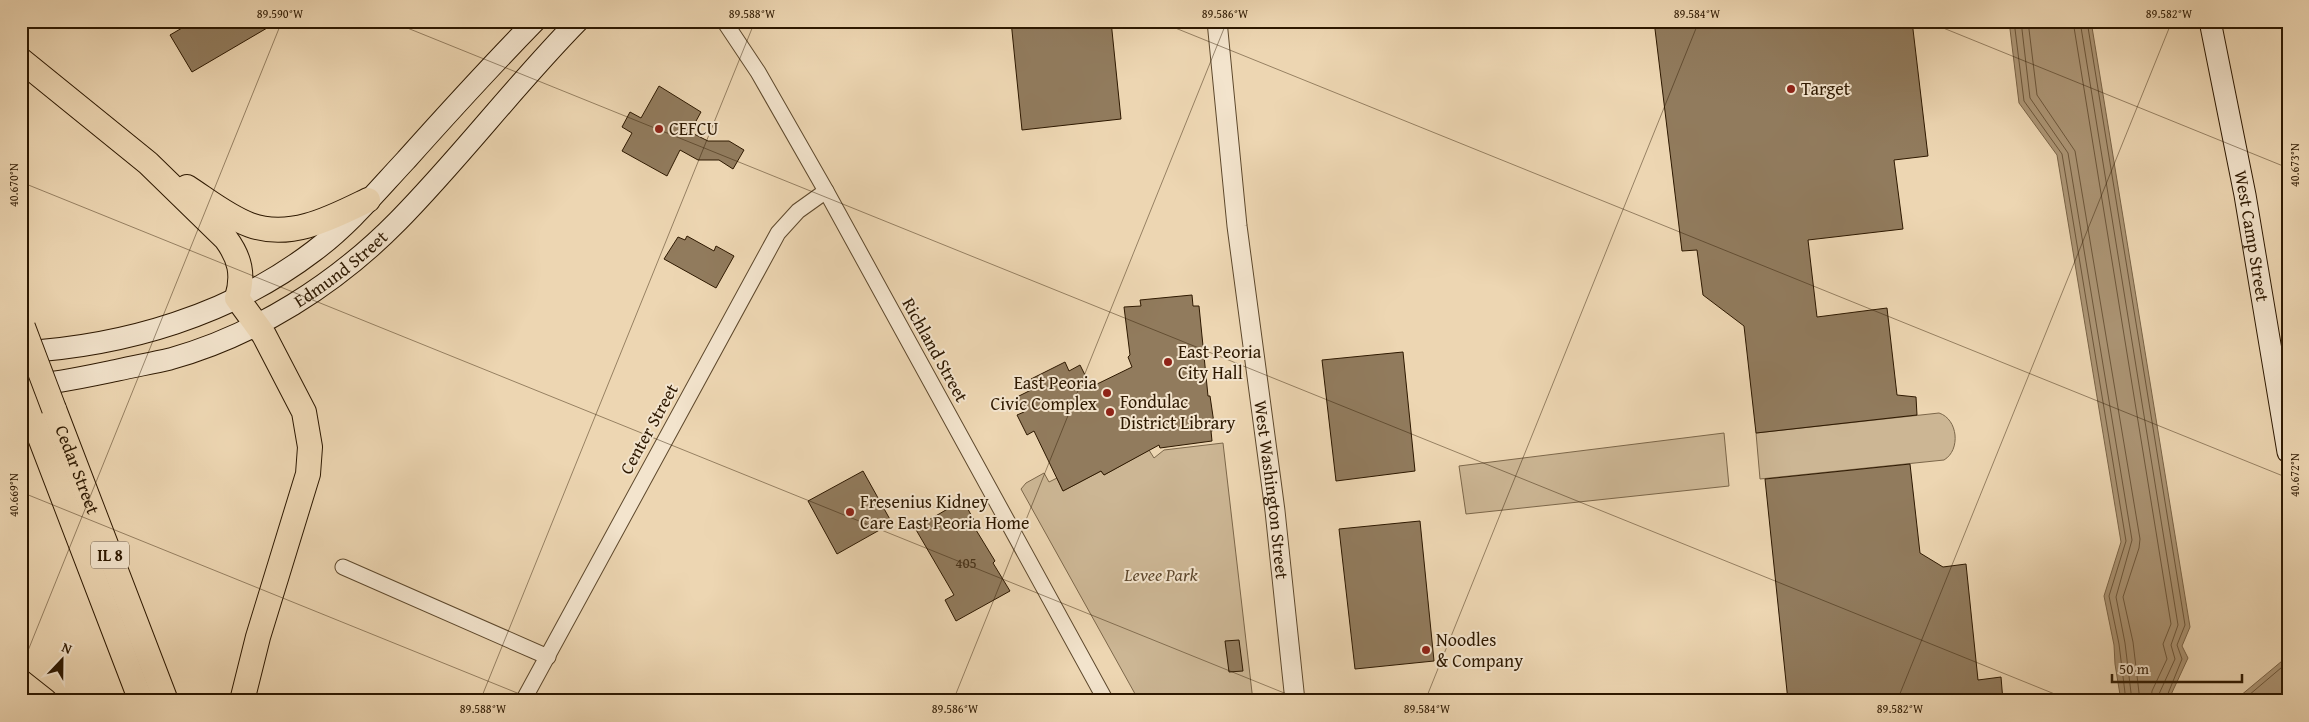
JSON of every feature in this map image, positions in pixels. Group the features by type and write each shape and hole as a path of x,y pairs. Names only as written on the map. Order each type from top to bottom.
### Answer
{"main road":[{"name":"Edmund Street","path":"21,352 74,348 121,340 184,320 237,298 276,276 314,250 368,200 535,21"},
{"name":"Edmund Street","path":"21,386 53,383 170,359 202,348 256,325 293,305 328,282 397,222 543,57 578,21"},
{"name":"West Camp Street","path":"2210,21 2245,195 2288,452"},
{"path":"21,60 148,163 226,239 234,251 242,279 237,298 265,338 304,412 310,448 308,474 302,499 258,637 242,701"},
{"path":"148,163 233,217 251,226 262,228 288,229 312,225 368,200"},
{"name":"Cedar Street","path":"22,324 166,701"},
{"name":"Cedar Street","path":"21,386 141,701"},
{"path":"21,682 45,701"}],"street":[{"name":"Richland Street","path":"724,21 758,72 826,192 1106,701"},
{"name":"West Washington Street","path":"1211,21 1218,41"},
{"name":"West Washington Street","path":"1218,21 1218,41 1237,226 1275,511 1295,701"},
{"name":"Center Street","path":"523,701 778,233 798,211 826,192"},
{"path":"343,567 548,657"}],"green space":[{"path":"1939,413 1950,421 1955,435 1953,449 1944,460 1760,479 1756,433"},
{"path":"1724,433 1729,486 1466,514 1459,466"},
{"name":"Levee Park","path":"1223,443 1253,701 1139,701 1021,489 1026,483 1044,473 1049,482 1057,478 1063,491 1101,471 1104,475 1149,450 1154,458 1164,450"}],"water":[{"path":"2009,21 2091,21 2190,627 2182,646 2188,658 2169,699 2171,701 2121,701 2114,645 2104,596 2121,542 2057,155 2019,103"},
{"path":"2288,656 2288,701 2234,701"}],"building":[{"path":"194,21 279,21 192,72 170,35"},
{"path":"1011,21 1111,21 1121,119 1022,130"},
{"name":"Target","path":"1654,21 1912,21 1928,156 1894,160 1903,229 1808,240 1817,317 1887,308 1897,395 1916,397 1917,415 1756,433 1744,326 1703,295 1697,250 1682,251"},
{"name":"CEFCU","path":"659,86 701,112 690,132 708,141 729,141 744,150 733,169 719,160 698,160 680,150 667,176 622,151 632,133 622,127 630,112 641,118"},
{"path":"687,236 714,251 716,246 734,256 716,288 664,259 678,237 685,240"},
{"name":"East Peoria Civic Complex","path":"1192,295 1193,306 1199,306 1208,396 1210,396 1215,430 1211,431 1212,441 1160,448 1159,445 1104,475 1101,471 1063,491 1034,431 1027,435 1017,415 1024,412 1017,397 1035,388 1031,379 1065,362 1069,371 1080,365 1091,387 1132,367 1128,357 1130,355 1124,307 1141,306 1140,300"},
{"path":"1403,352 1415,471 1336,481 1322,360"},
{"path":"1910,464 1920,553 1943,567 1966,564 1978,680 2001,677 2003,701 1788,701 1765,479"},
{"name":"Fresenius Kidney Care East Peoria Home","path":"863,471 892,523 837,554 808,501"},
{"path":"963,500 976,524 973,525 995,561 993,563 1010,591 956,621 945,600 954,595 915,528"},
{"path":"1420,521 1434,661 1355,669 1339,529"},
{"path":"1239,640 1243,671 1229,672 1225,641"}],"place":[{"name":"Target","path":"1791,89"},
{"name":"CEFCU","path":"659,129"},
{"name":"East Peoria City Hall","path":"1168,362"},
{"name":"East Peoria Civic Complex","path":"1107,393"},
{"name":"Fondulac District Library","path":"1110,412"},
{"name":"Fresenius Kidney Care East Peoria Home","path":"850,512"},
{"name":"Noodles & Company","path":"1426,650"}]}
